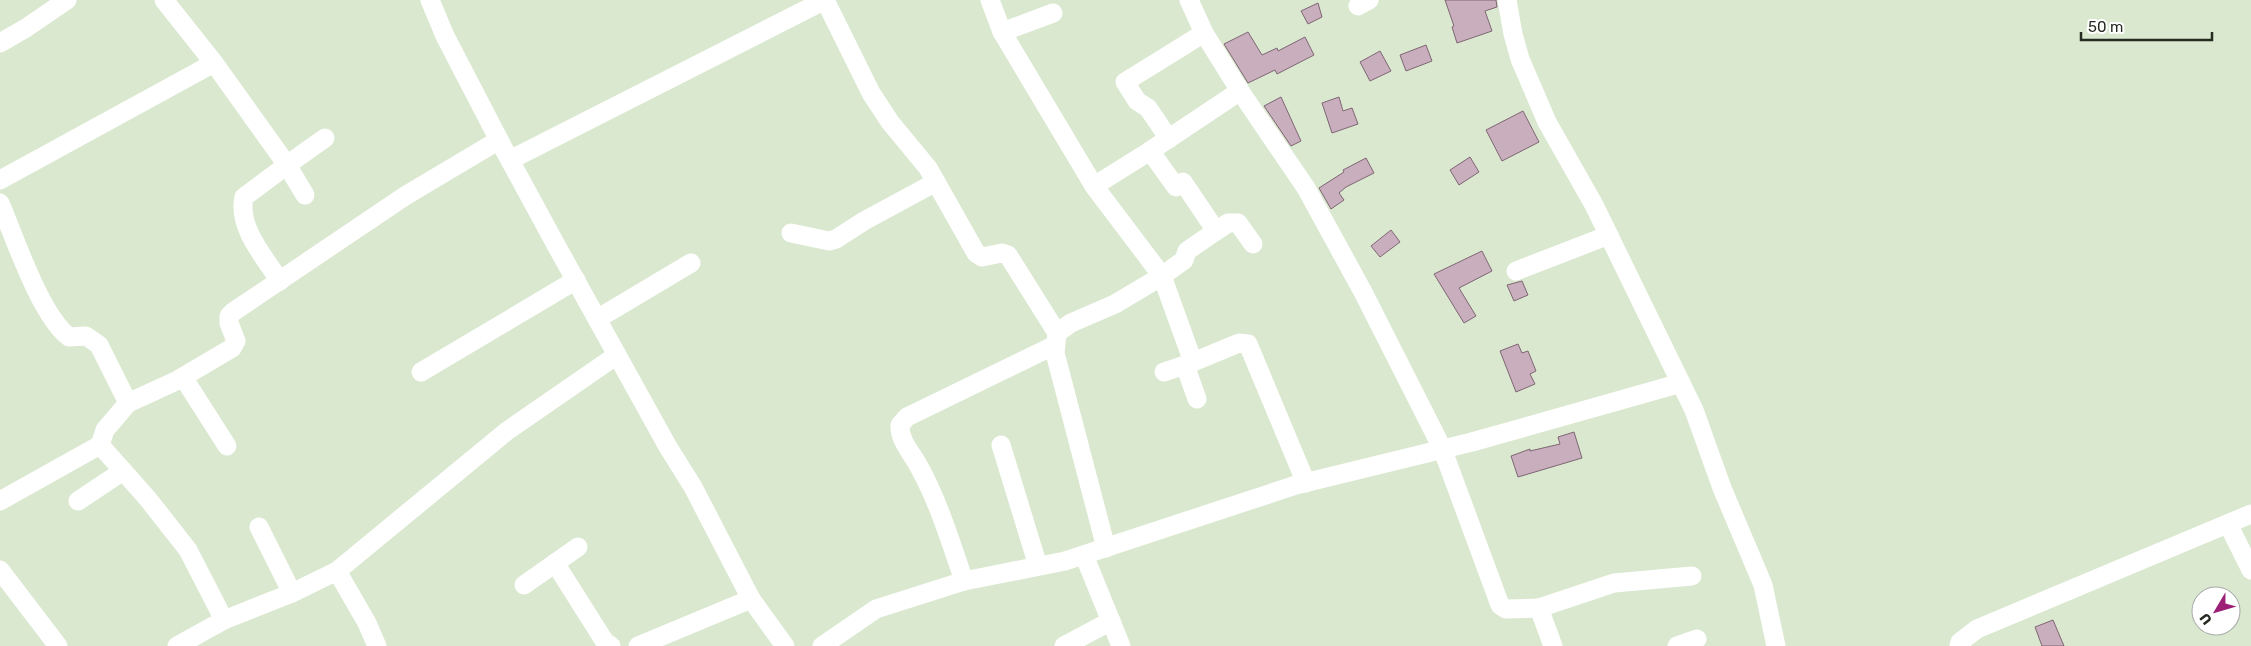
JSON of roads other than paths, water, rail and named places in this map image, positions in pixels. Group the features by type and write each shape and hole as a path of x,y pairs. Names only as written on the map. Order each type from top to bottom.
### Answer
{"street":[{"path":"0,43 67,0"},
{"path":"164,0 214,63 287,165 304,196"},
{"path":"430,0 445,36 499,140 668,447 694,487 751,599 785,646"},
{"path":"510,160 825,0 871,93 890,122 928,168 978,256 1008,254 1056,339 1106,548"},
{"path":"990,0 1002,32 1094,186 1162,276 1189,363 1196,399"},
{"path":"1189,0 1204,33 1240,91 1306,188 1363,292 1442,448 1500,605 1506,609 1539,608 1614,583 1692,576"},
{"path":"1507,0 1520,59 1540,104 1609,235 1694,410 1722,488 1763,585 1776,646"},
{"path":"1002,32 1053,13"},
{"path":"1169,139 1148,108 1137,101 1125,82 1204,33"},
{"path":"0,180 214,63"},
{"path":"1094,186 1169,139 1240,91"},
{"path":"280,281 245,224 242,205 244,198 325,138"},
{"path":"0,501 100,445 104,430 128,402 183,377 232,348 236,341 229,323 229,316 405,196 499,140"},
{"path":"1150,151 1176,187 1183,182 1216,231"},
{"path":"791,233 829,241 836,239 878,213 936,182"},
{"path":"0,203 38,292 61,331 69,337 86,336 99,345 128,402"},
{"path":"964,580 940,512 924,475 900,434 900,425 906,417 1056,339 1071,323 1115,304 1162,276 1184,260 1188,251 1228,223 1238,223 1253,244"},
{"path":"1516,271 1609,235"},
{"path":"597,318 691,263"},
{"path":"421,372 576,280"},
{"path":"1164,372 1240,343 1248,344 1306,483"},
{"path":"178,646 224,620 292,593 337,570 507,431 617,355"},
{"path":"183,377 227,446"},
{"path":"822,646 876,609 964,580 1084,555 1306,483 1442,448 1681,382"},
{"path":"100,445 188,550 224,620"},
{"path":"1001,445 1038,566"},
{"path":"78,501 123,471"},
{"path":"1959,646 1960,642 1977,629 2251,514"},
{"path":"2228,524 2251,570"},
{"path":"258,528 292,593"},
{"path":"524,585 578,547"},
{"path":"1084,555 1121,646"},
{"path":"555,563 607,645"},
{"path":"337,570 367,623 377,646"},
{"path":"1,573 58,646"},
{"path":"638,646 751,599"},
{"path":"1539,608 1554,646"},
{"path":"1064,646 1111,621"},
{"path":"1677,646 1697,638"}]}
